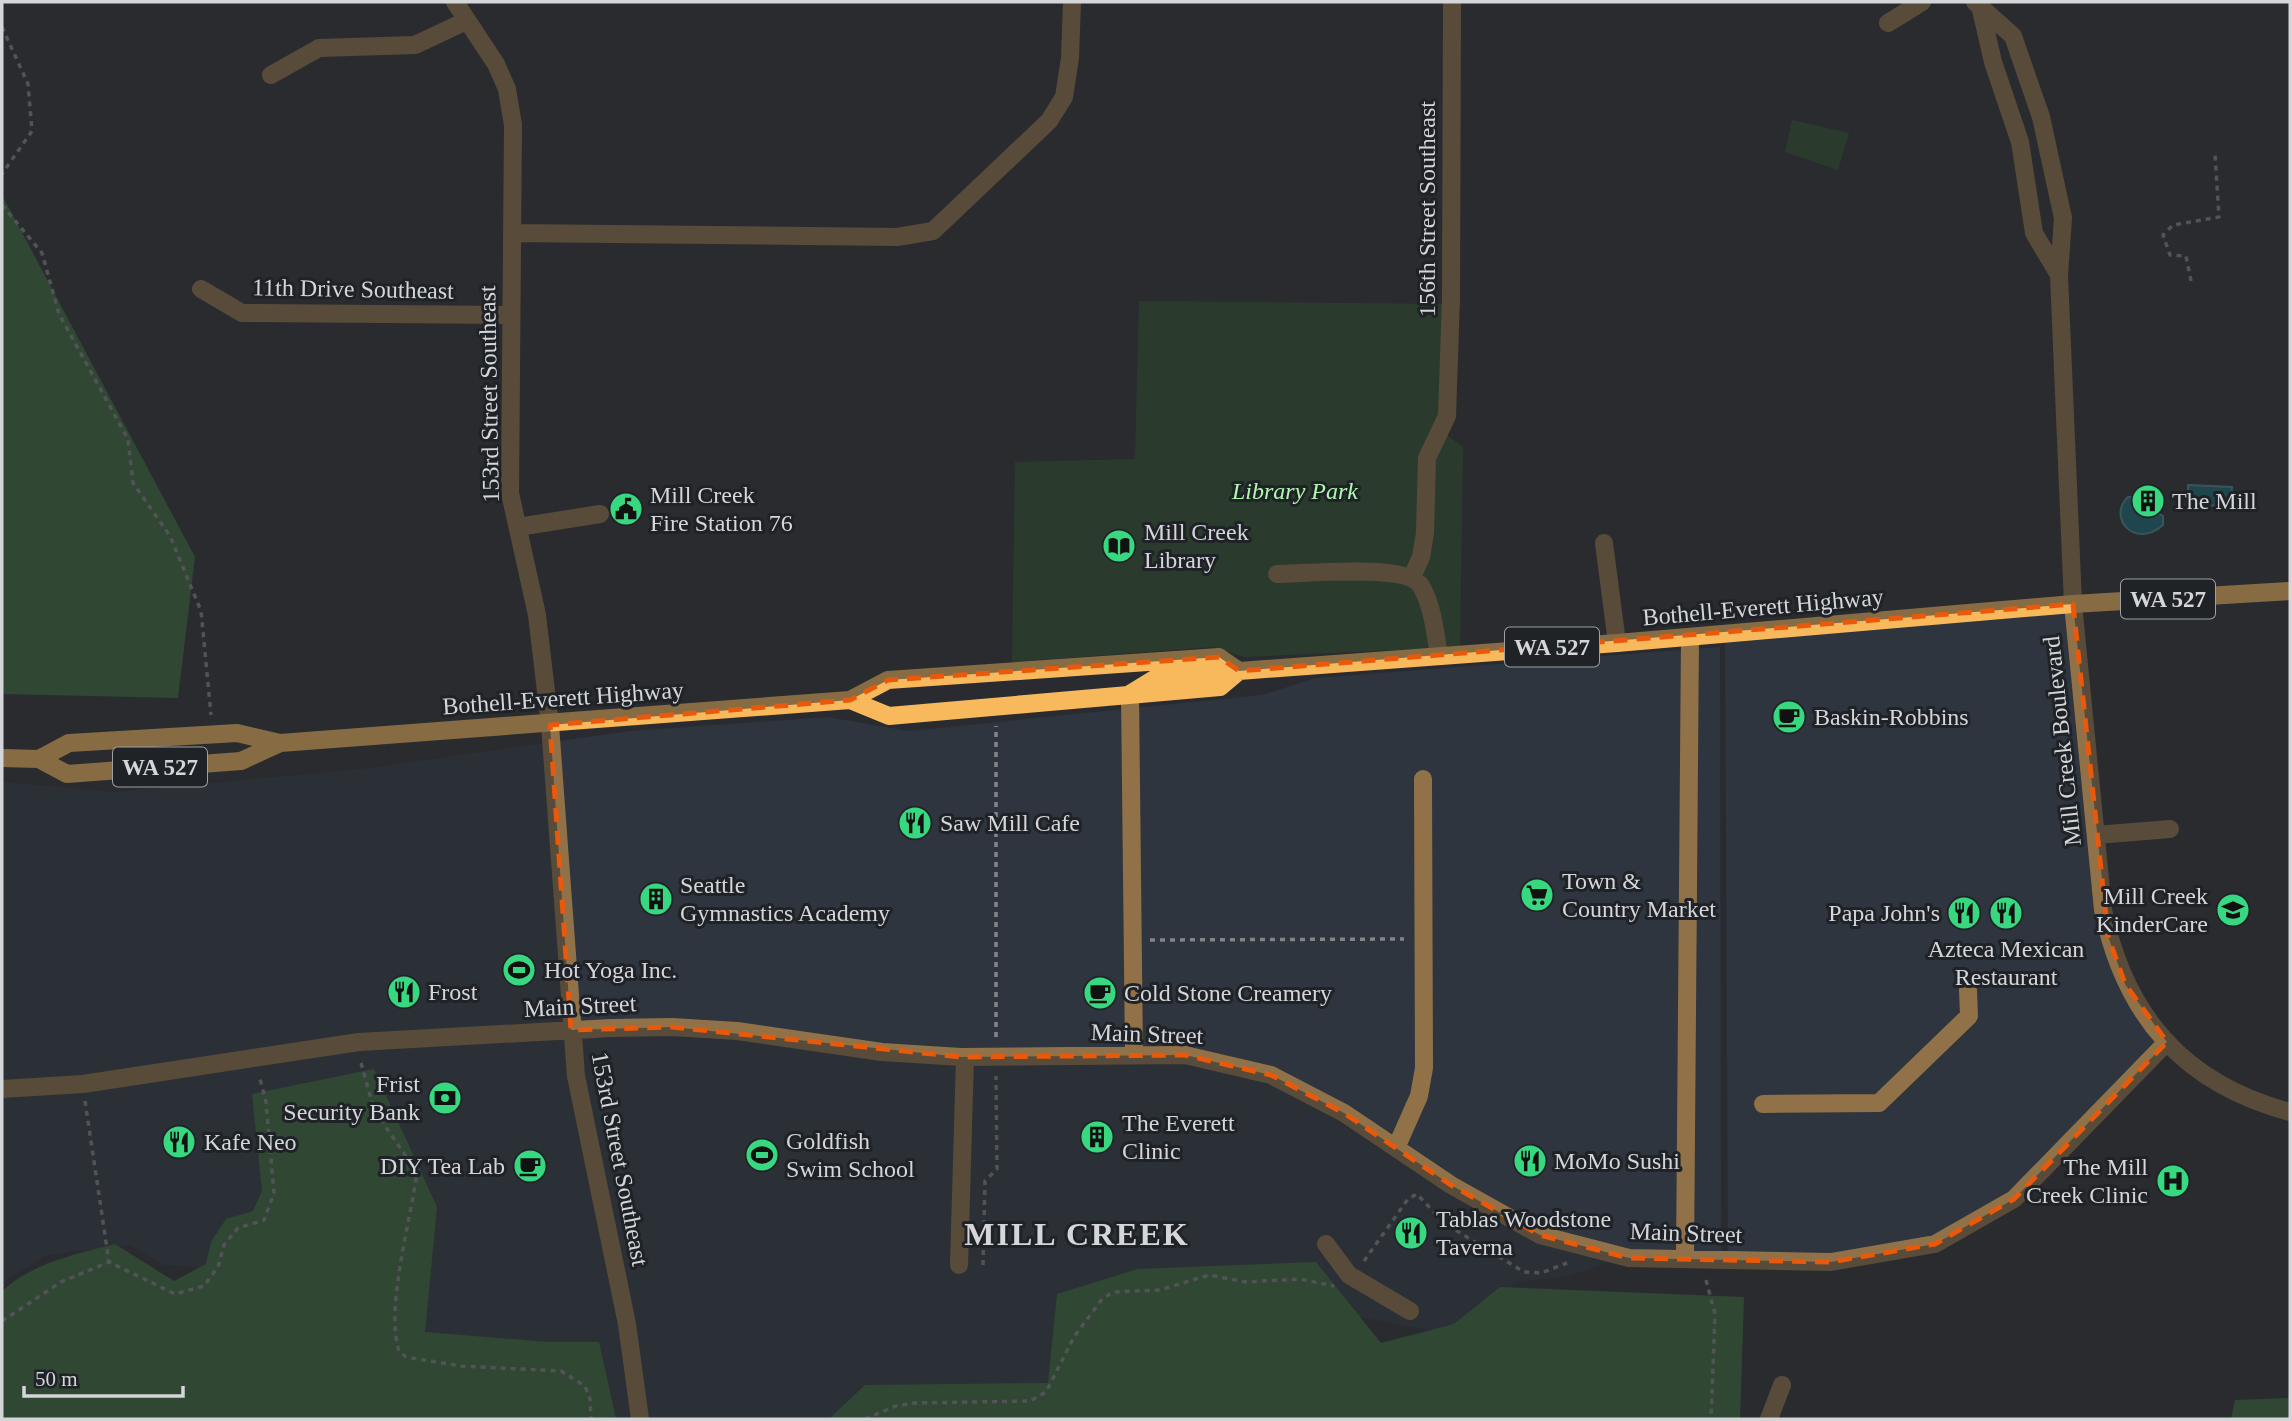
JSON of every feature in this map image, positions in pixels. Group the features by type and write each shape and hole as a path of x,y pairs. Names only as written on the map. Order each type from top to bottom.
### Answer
{"main road":[{"name":"Bothell-Everett Highway","path":"850,700 888,716 1220,687 1239,671 1617,643 2073,604 2290,591"},
{"name":"Bothell-Everett Highway","path":"39,759 69,743 237,733 280,743 850,700 888,680 1099,668 1219,657 1239,671"},
{"name":"Bothell-Everett Highway","path":"2,758 39,759 67,774 241,761 280,743"}],"street":[{"name":"153rd Street Southeast","path":"456,2 496,64 507,89 513,124 510,494 537,615 550,724 570,1030 576,1076 637,1379 640,1419"},
{"path":"512,233 897,237 933,231 1042,128 1064,97 1070,58 1072,2"},
{"name":"156th Street Southeast","path":"1412,577 1421,557 1425,533 1427,458 1447,416 1452,286 1452,2"},
{"path":"1888,23 1923,2"},
{"name":"Mill Creek Boulevard","path":"1978,6 1993,62 2020,142 2034,233 2059,275"},
{"name":"Mill Creek Boulevard","path":"1978,6 2012,36 2041,117 2063,218 2059,275 2073,604 2103,910 2117,964 2138,1006 2167,1042 2208,1077 2254,1100 2290,1112"},
{"path":"271,75 319,48 415,46 466,21"},
{"name":"11th Drive Southeast","path":"201,289 242,313 511,315"},
{"path":"518,527 600,514"},
{"path":"1604,543 1617,643"},
{"path":"1278,574 1382,572 1412,577 1421,585 1432,614 1438,655"},
{"path":"1685,1259 1689,637"},
{"path":"1130,694 1134,1055"},
{"path":"1396,1147 1419,1096 1424,1068 1423,779"},
{"path":"2096,835 2170,829"},
{"path":"1763,1104 1879,1103 1969,1016 1968,990"},
{"name":"Main Street","path":"2,1089 83,1084 359,1042 672,1027 711,1029 882,1052 965,1058 1185,1055 1271,1075 1344,1113 1451,1185 1540,1235 1629,1258 1832,1262 1935,1244 2014,1199 2167,1042"},
{"path":"959,1265 965,1058"},
{"path":"1326,1244 1349,1275 1410,1311"},
{"path":"1769,1419 1782,1385"}],"path":[{"path":"2,27 28,84 32,131 2,174"},
{"path":"2191,281 2189,260 2186,256 2171,255 2163,235 2173,225 2220,217 2215,155"},
{"path":"2,205 41,253 59,314 128,439 133,483 170,536 201,611 213,734"},
{"path":"996,707 996,1042"},
{"path":"1133,940 1423,939"},
{"path":"350,1065 363,1063 374,1110 416,1172 412,1214 394,1305 398,1351 406,1357 461,1366 561,1371 585,1386 590,1399 591,1419"},
{"path":"984,1265 985,1181 997,1169 996,1074"},
{"path":"2,1321 61,1282 109,1262 175,1294 204,1286 211,1277 224,1245 238,1228 264,1220 274,1193 266,1102 260,1079 272,1077"},
{"path":"83,1084 109,1262"},
{"path":"865,1419 896,1406 914,1403 1030,1401 1046,1392 1074,1337 1102,1299 1113,1292 1160,1290 1209,1275 1246,1282 1300,1279 1336,1287 1365,1260 1408,1199 1417,1194 1444,1223 1524,1272 1541,1273 1565,1262 1578,1265"},
{"path":"1696,1280 1708,1280 1707,1293 1715,1314 1711,1419"}],"highlighted area":[{"path":"2073,604 2108,936 2125,984 2167,1042 2014,1199 1935,1244 1831,1262 1629,1258 1540,1235 1451,1185 1344,1113 1271,1075 1227,1063 1185,1055 961,1057 672,1027 571,1030 550,725 850,700 888,680 1219,657 1239,671"}],"shaded area":[{"path":"2073,604 2108,935 2167,1042 2014,1199 1935,1244 1831,1262 1728,1260 1725,634"},
{"path":"1720,647 1721,1252 1642,1250 1569,1276 1517,1282 1458,1335 1342,1314 1037,1419 566,1419 230,1269 163,1265 130,1245 46,1255 2,1283 2,782 115,792 361,769 630,731 828,717 909,731 1262,695 1315,678"}],"green space":[{"path":"1792,120 1849,133 1838,170 1785,152"},
{"path":"2,195 195,557 178,698 2,694"},
{"name":"Library Park","path":"1139,301 1442,304 1444,410 1448,436 1463,447 1460,647 1244,657 1213,647 1012,662 1015,462 1135,459"},
{"path":"374,1069 437,1207 425,1332 547,1342 599,1342 616,1419 2,1419 2,1291 41,1266 115,1244 174,1281 206,1264 211,1242 226,1219 253,1211 262,1191 252,1094"},
{"path":"1316,1262 1381,1343 1454,1324 1500,1287 1744,1297 1740,1419 829,1419 865,1385 1048,1383 1057,1294 1138,1269"},
{"path":"2290,1398 2290,1419 2231,1419 2235,1400"}],"water":[{"path":"2188,485 2232,487 2231,506 2188,505"},
{"path":"2128,497 2136,497 2133,505 2153,516 2156,512 2163,516 2163,525 2152,532 2142,534 2127,528 2121,513 2122,505"}],"place":[{"name":"The Mill","path":"2148,501"},
{"name":"Mill Creek Fire Station 76","path":"626,509"},
{"name":"Mill Creek Library","path":"1119,546"},
{"name":"Baskin-Robbins","path":"1789,717"},
{"name":"Saw Mill Cafe","path":"915,823"},
{"name":"Town & Country Market","path":"1537,895"},
{"name":"Seattle Gymnastics Academy","path":"656,899"},
{"name":"Mill Creek KinderCare","path":"2233,910"},
{"name":"Papa John's","path":"1964,913"},
{"name":"Azteca Mexican Restaurant","path":"2006,913"},
{"name":"Hot Yoga Inc.","path":"519,970"},
{"name":"Frost","path":"404,992"},
{"name":"Cold Stone Creamery","path":"1100,993"},
{"name":"Frist Security Bank","path":"445,1098"},
{"name":"The Everett Clinic","path":"1097,1137"},
{"name":"Kafe Neo","path":"179,1142"},
{"name":"Goldfish Swim School","path":"762,1155"},
{"name":"MoMo Sushi","path":"1530,1161"},
{"name":"DIY Tea Lab","path":"530,1166"},
{"name":"The Mill Creek Clinic","path":"2173,1181"},
{"name":"Tablas Woodstone Taverna","path":"1411,1233"}],"district":[{"name":"MILL CREEK","path":"1077,1234"}]}
